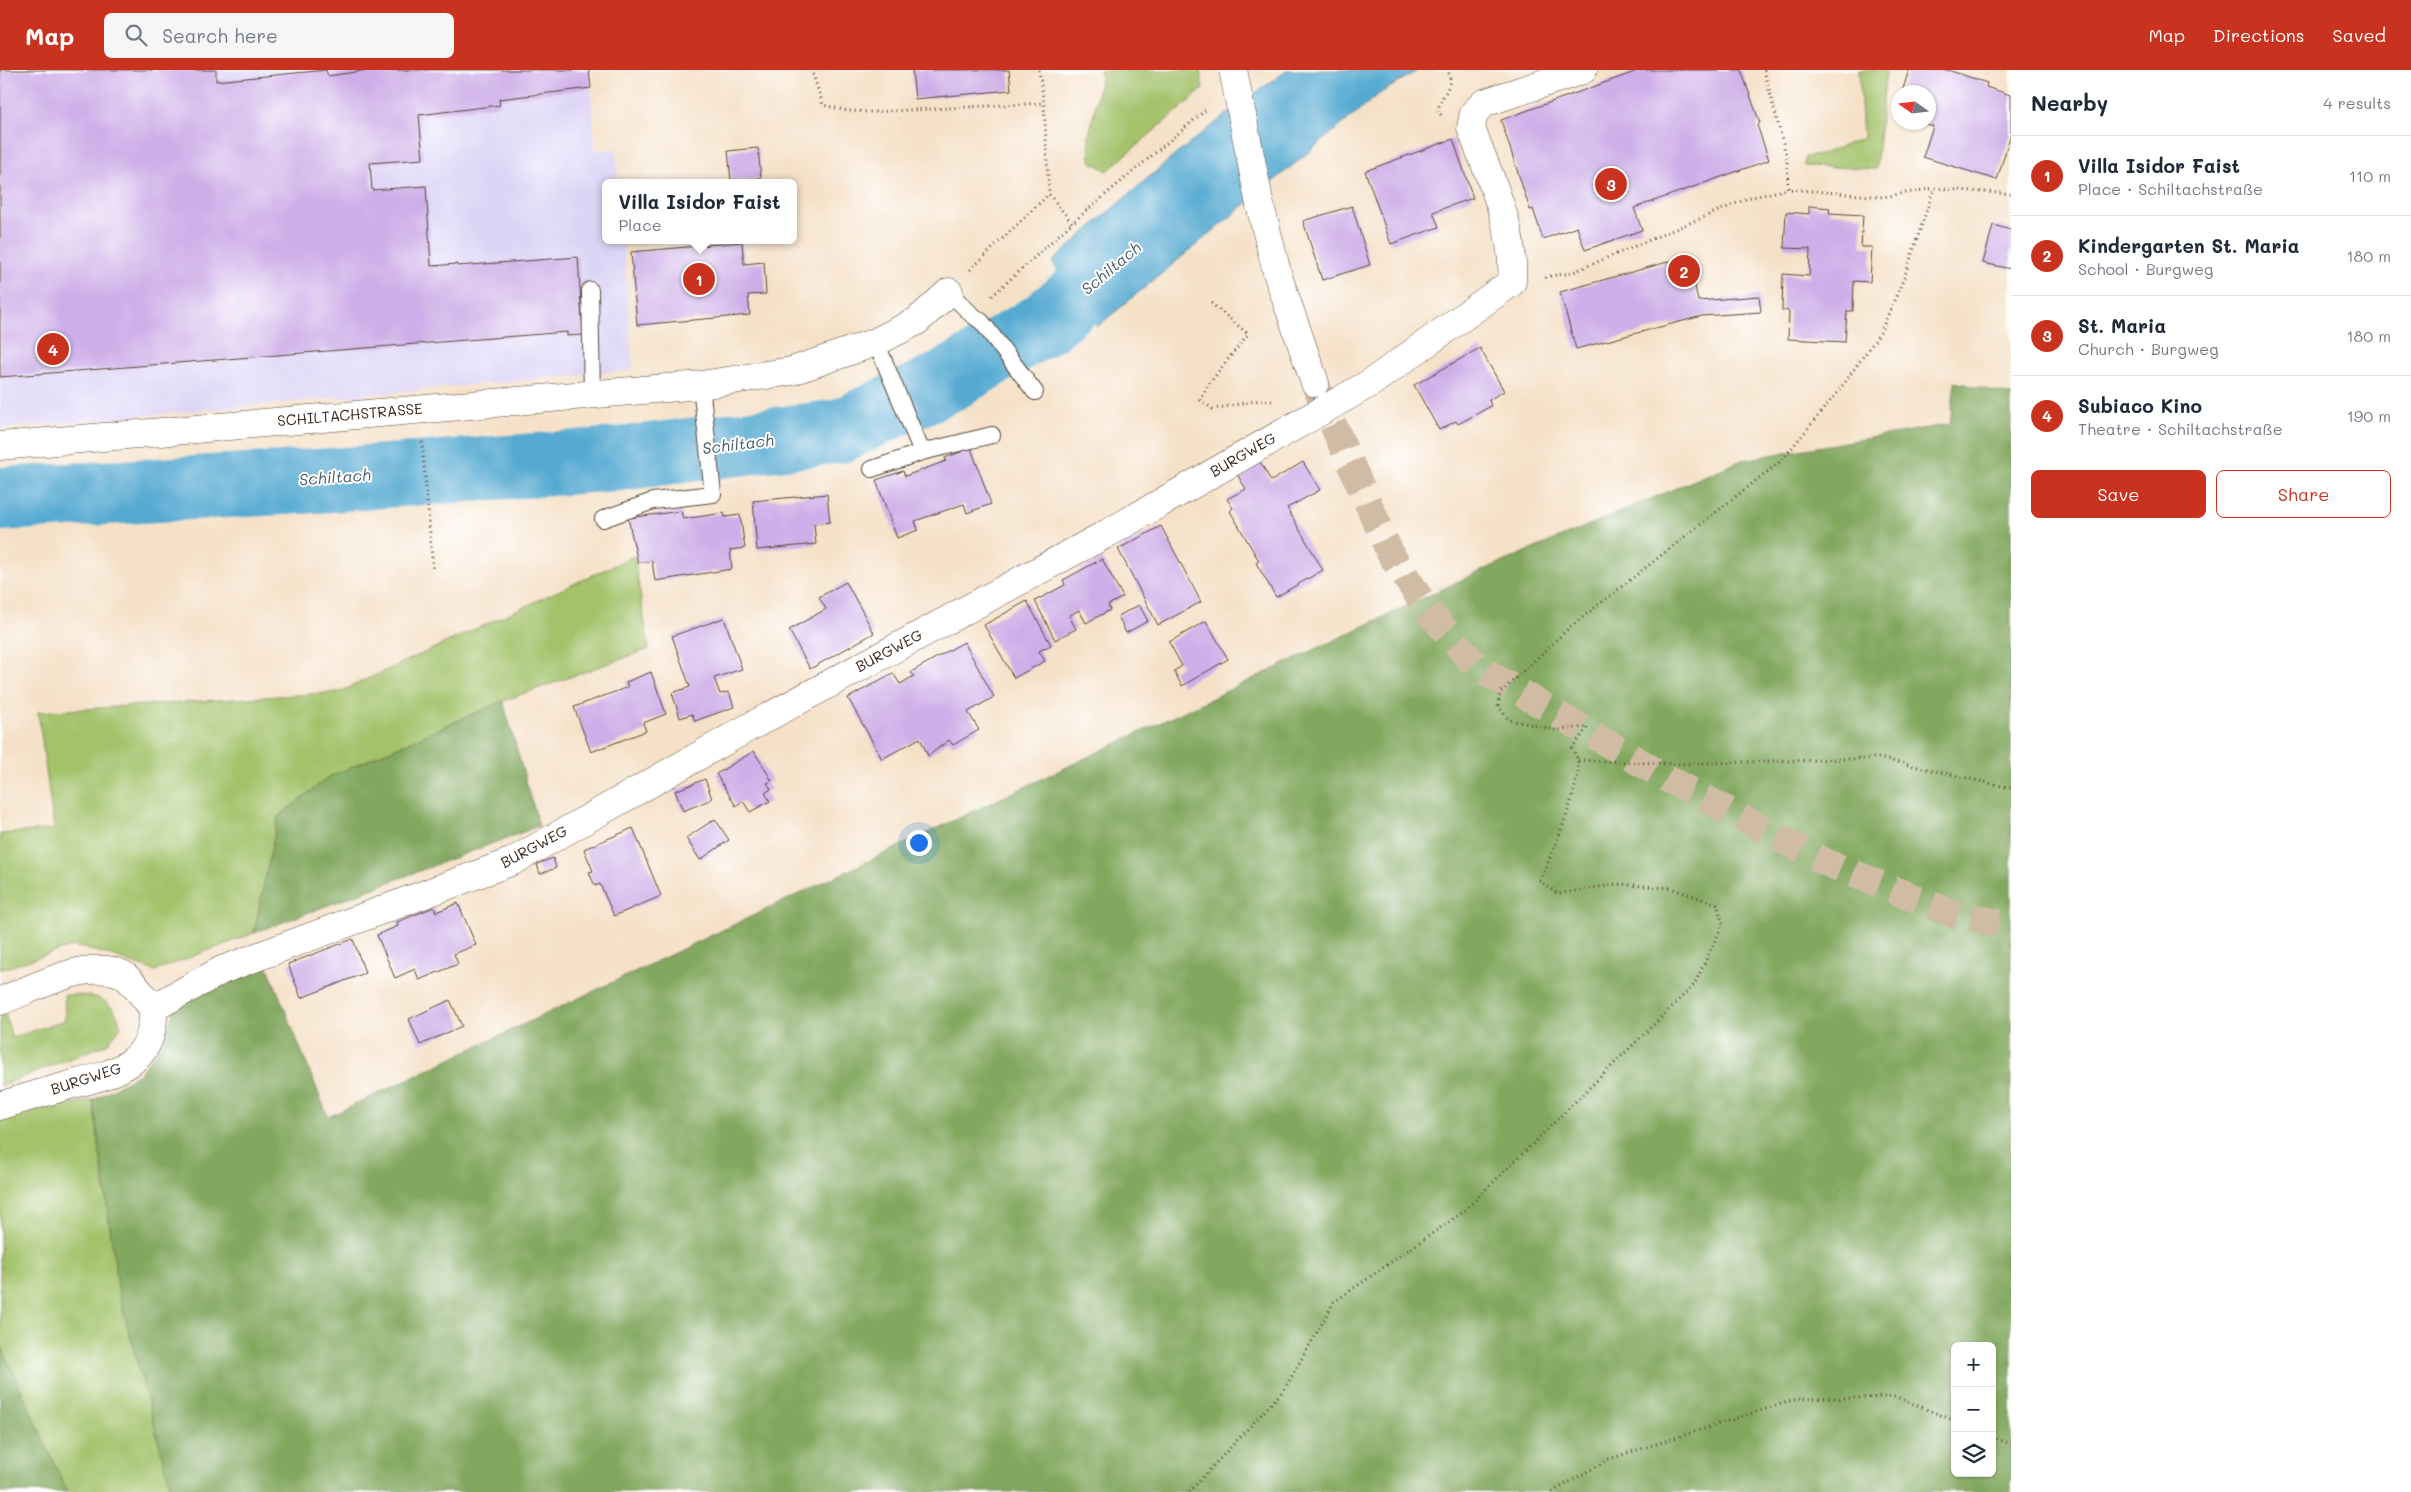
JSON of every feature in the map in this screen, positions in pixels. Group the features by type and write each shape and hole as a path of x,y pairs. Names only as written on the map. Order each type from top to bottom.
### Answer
{"street":[{"path":"1233,70 1260,205 1278,276 1315,383"},
{"path":"1512,282 1512,253 1507,230 1471,128 1474,113 1484,103 1583,70"},
{"name":"BURGWEG","path":"0,1106 112,1074 129,1064 146,1046 154,1027 153,1008 222,970 513,861 746,729 1108,533 1372,382 1512,282"},
{"name":"SCHILTACHSTRASSE","path":"0,446 592,394 703,398 792,371 880,351 949,292"},
{"path":"0,1001 62,976 98,969 123,974 153,1008"}],"lane":[{"path":"590,290 592,394"},
{"path":"949,292 977,318 1035,392"},
{"path":"880,351 922,452"},
{"path":"603,519 653,501 713,494 703,398"},
{"path":"872,469 922,452 992,435"}],"path":[{"path":"1039,70 1044,103 1049,194 1072,223"},
{"path":"1764,70 1787,158 1788,189"},
{"path":"813,74 823,105 848,111 873,112 1044,103"},
{"path":"977,318 1072,223 1208,109"},
{"path":"1512,282 1571,273 1749,198 1788,189 1883,197 1934,188 2011,194"},
{"path":"1189,1492 1284,1390 1334,1302 1463,1212 1694,985 1723,924 1717,904 1670,888 1617,884 1558,894 1540,881 1565,819 1574,789 1578,760 1572,748 1588,728 1556,730 1509,720 1498,706 1500,693 1568,629 1782,460 1840,389 1880,333 1904,278 1934,188"},
{"path":"949,292 984,255 1049,194"},
{"path":"1211,303 1248,334 1208,385 1200,400 1213,409 1260,400 1278,402 1288,410 1294,425"},
{"path":"421,434 430,518 433,569"},
{"path":"1578,760 1676,764 1878,758 2011,788"},
{"path":"1552,1492 1609,1459 1797,1398 1898,1397 1951,1419"},
{"path":"1996,1438 2011,1444"}],"shaded area":[{"path":"0,70 495,70 499,99 591,88 595,150 616,149 618,179 602,179 602,244 623,244 633,370 0,429"}],"green space":[{"path":"1100,70 1200,70 1203,89 1107,171 1090,161 1089,136 1101,77"},
{"path":"1859,70 1886,70 1876,169 1804,166 1805,157 1820,155 1863,138"},
{"path":"1955,382 2011,395 2011,1492 172,1492 119,1294 93,1100 139,1074 163,1042 175,1007 267,965 328,1117 1474,574 1742,460 1950,424"},
{"path":"634,556 649,649 503,701 329,777 278,817 254,933 155,971 103,953 73,946 0,970 0,834 54,829 38,712 339,692"},
{"path":"503,701 539,826 254,933 278,817 329,777"},
{"path":"64,995 84,995 100,999 113,1009 121,1027 107,1044 0,1086 0,1012 4,1010 12,1038 65,1020"},
{"path":"93,1100 119,1294 172,1492 67,1492 0,1343 0,1118 22,1110"},
{"path":"0,1343 67,1492 0,1492"}],"water":[{"path":"1288,70 1419,70 1379,94 1097,327 1052,262 1196,138"}],"building":[{"path":"0,70 216,70 216,81 326,70 328,76 369,70 589,70 591,88 499,99 500,105 419,115 423,159 370,163 372,190 426,186 431,266 457,264 457,266 578,257 583,335 567,336 567,332 0,377"},
{"path":"912,70 1009,70 1011,90 915,99"},
{"path":"1640,70 1741,70 1760,123 1757,125 1769,160 1634,208 1642,230 1585,250 1577,227 1543,239 1533,209 1530,210 1501,120"},
{"path":"1909,70 1948,70 1987,83 1986,87 2011,95 2011,133 1997,180 1923,157 1932,130 1936,130 1936,85 1904,85"},
{"path":"1453,139 1473,198 1433,212 1439,227 1391,244 1365,171"},
{"path":"758,148 761,178 731,179 728,151"},
{"path":"1352,206 1370,265 1322,280 1303,221"},
{"path":"1809,206 1830,208 1829,213 1863,215 1861,247 1872,247 1870,282 1854,281 1853,311 1847,311 1845,342 1788,339 1789,311 1782,310 1783,274 1809,276 1810,249 1784,248 1786,212 1809,214"},
{"path":"1993,225 2011,230 2011,269 1983,263"},
{"path":"720,244 742,244 744,264 764,262 766,294 748,295 750,315 637,325 631,252"},
{"path":"1689,256 1698,301 1759,296 1761,312 1702,316 1576,349 1560,292"},
{"path":"1480,348 1504,391 1489,400 1491,406 1458,424 1456,421 1439,430 1414,385"},
{"path":"971,448 991,504 967,513 964,504 915,521 918,530 897,538 876,480 903,471 905,476 946,461 945,458"},
{"path":"1257,456 1271,481 1303,462 1320,490 1287,508 1323,570 1276,597 1256,563 1259,561 1230,511 1233,508 1227,499 1246,489 1234,469"},
{"path":"827,494 830,522 814,524 816,544 757,550 753,501"},
{"path":"681,511 683,519 724,513 725,517 740,515 745,548 730,550 732,569 655,581 652,561 638,563 628,518"},
{"path":"1161,526 1201,602 1158,625 1118,549"},
{"path":"1102,559 1123,597 1108,605 1110,610 1086,623 1079,610 1069,616 1076,629 1055,640 1035,601 1065,585 1063,580"},
{"path":"846,582 874,633 810,669 789,630 826,609 819,597"},
{"path":"1027,601 1051,645 1039,651 1045,661 1014,678 984,625"},
{"path":"1139,605 1148,621 1126,633 1118,616"},
{"path":"724,618 742,669 714,678 720,694 729,692 734,707 695,721 692,714 680,718 672,693 690,687 672,636"},
{"path":"1206,621 1228,659 1182,686 1174,671 1182,666 1169,642"},
{"path":"964,642 994,697 968,712 979,730 953,745 949,740 928,756 920,738 882,759 848,698 893,673 900,684 914,676 911,672"},
{"path":"651,672 666,714 643,723 646,731 591,752 574,707 628,687 626,682"},
{"path":"754,751 772,781 767,783 771,789 765,793 770,801 750,812 743,801 736,806 716,774"},
{"path":"705,779 712,799 683,811 675,791"},
{"path":"715,819 729,840 700,860 686,838"},
{"path":"633,828 661,896 614,916 600,884 595,886 589,872 593,871 584,849"},
{"path":"553,858 556,868 540,874 537,864"},
{"path":"458,903 476,945 454,954 458,964 419,980 415,969 395,978 377,935 398,926 397,922 434,907 436,912"},
{"path":"353,939 365,973 301,998 288,964"},
{"path":"450,1000 462,1026 420,1045 409,1019"}],"waterway":[{"name":"Schiltach","path":"0,499 317,481 618,459 840,431 949,380 1045,323 1144,240"}],"tunnel":[{"path":"1316,386 1391,555 1430,613 1477,667 1670,780 1825,862 1956,915 2011,925"}],"place":[{"name":"St. Maria","path":"1611,184"},
{"name":"Kindergarten St. Maria","path":"1684,271"},
{"name":"Villa Isidor Faist","path":"699,279"},
{"name":"Subiaco Kino","path":"53,349"}]}
